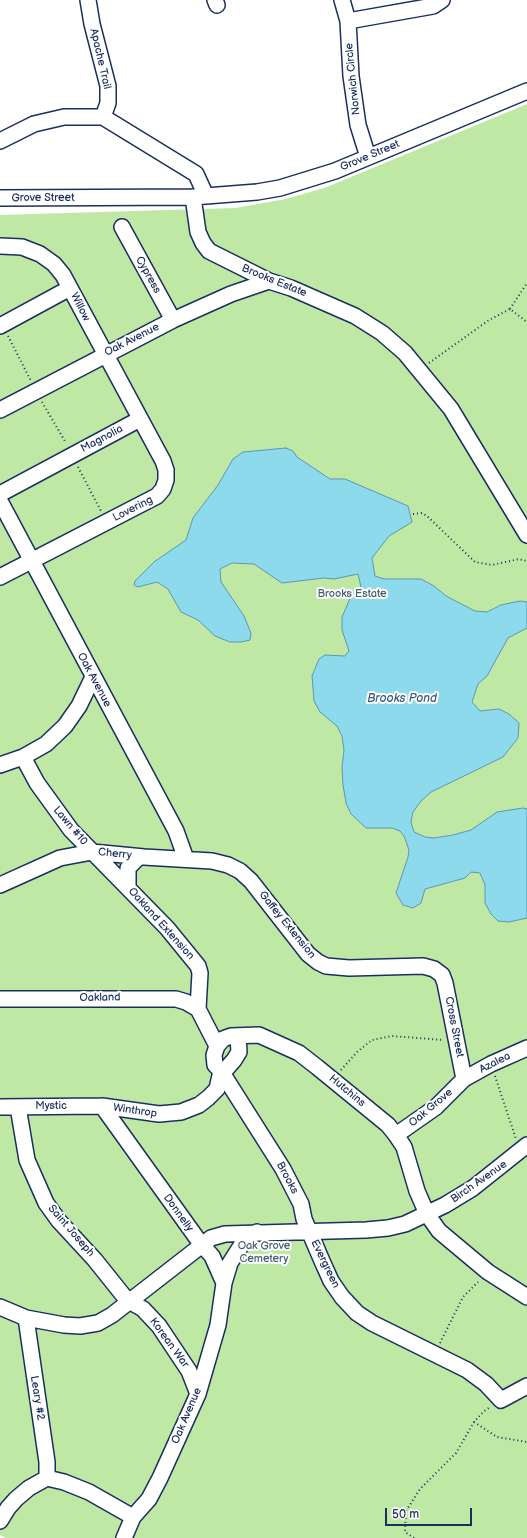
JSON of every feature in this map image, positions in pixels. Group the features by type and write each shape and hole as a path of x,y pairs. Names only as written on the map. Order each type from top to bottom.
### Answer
{"street":[{"name":"Apache Trail","path":"88,0 92,24 108,86 108,103 103,117"},
{"name":"Norwich Circle","path":"342,0 348,21 354,97 358,125 368,157"},
{"path":"348,21 433,6 442,0"},
{"name":"Grove Street","path":"0,198 200,196 257,192 280,188 335,171 527,91"},
{"path":"1,137 34,124 64,117 103,117 196,174 200,196"},
{"name":"Brooks Estate","path":"200,196 198,232 209,252 269,282 291,288 354,316 382,333 420,370 451,409 527,535"},
{"name":"Cypress","path":"125,228 173,320"},
{"path":"0,246 22,247 40,254 54,264 64,275 70,288"},
{"name":"Oak Avenue","path":"0,410 104,354 173,320 225,296 269,282"},
{"name":"Willow","path":"1,325 70,288 104,354"},
{"path":"104,354 140,419"},
{"name":"Magnolia","path":"0,494 140,419"},
{"name":"Lovering","path":"0,578 157,496 164,489 166,470 140,419"},
{"name":"Oak Avenue","path":"0,501 93,678 176,831 186,859"},
{"path":"0,765 23,757 46,744 65,726 79,706 93,678"},
{"name":"Lawn #10","path":"23,757 54,808 71,830 92,852"},
{"name":"Lawn #10","path":"0,885 60,858 92,852"},
{"name":"Cherry","path":"92,852 139,857 186,859"},
{"name":"Oakland Extension","path":"92,852 167,928 198,966 200,973 198,1009"},
{"name":"Cherry","path":"128,888 128,868 139,857"},
{"name":"Gaffey Extension","path":"186,859 228,864 240,871 251,881 308,954 326,966 349,968 423,966 434,969 442,975"},
{"name":"Cross Street","path":"442,975 445,983 464,1079"},
{"name":"Oakland","path":"0,999 176,999 198,1009"},
{"path":"198,1009 217,1046 213,1060 217,1068 221,1071 230,1064 239,1052 238,1036"},
{"name":"Hutchins","path":"217,1046 223,1039 231,1036 259,1034 277,1041 299,1053 332,1079 388,1125 396,1135 404,1148 417,1191 427,1214 439,1230 488,1272 527,1297"},
{"name":"Azalea","path":"464,1079 491,1064 527,1048"},
{"name":"Winthrop","path":"102,1106 159,1114 181,1112 199,1105 217,1090 221,1071"},
{"name":"Brooks","path":"221,1071 283,1169 301,1204 309,1232"},
{"name":"Oak Grove","path":"396,1135 436,1106 464,1079"},
{"name":"Mystic","path":"0,1107 102,1106"},
{"name":"Donnelly","path":"102,1106 201,1244"},
{"name":"Saint Joseph","path":"18,1107 27,1160 46,1204 59,1221 82,1244 129,1301"},
{"name":"Birch Avenue","path":"427,1214 473,1188 524,1148"},
{"name":"Evergreen","path":"427,1214 405,1224 388,1228 309,1232 331,1281 342,1298 357,1313 372,1323 467,1370 486,1384 501,1400"},
{"path":"0,1307 26,1318 64,1325 80,1326 98,1322 112,1315 210,1238 225,1234 257,1232 309,1232"},
{"name":"Oak Avenue","path":"124,1538 133,1517 149,1499 198,1394 218,1325 224,1283 236,1253 244,1241 257,1232"},
{"path":"201,1244 212,1256 224,1283"},
{"name":"Korean War","path":"129,1301 143,1309 159,1326 189,1371 198,1394"},
{"name":"Leary #2","path":"26,1318 47,1462 47,1478"},
{"path":"501,1400 527,1386"},
{"path":"0,1521 16,1499 29,1488 47,1478 64,1482 90,1492 133,1517"}],"path":[{"path":"420,370 483,324 510,310 527,283"},
{"path":"510,310 527,322"},
{"path":"1,325 107,522"},
{"path":"413,514 422,513 427,516 475,562 492,565 519,559 527,561"},
{"path":"332,1079 357,1052 372,1040 392,1036 456,1041"},
{"path":"491,1064 524,1148"},
{"path":"435,1354 463,1297 488,1272"},
{"path":"414,1538 405,1532 406,1511 420,1489 456,1452 474,1422 483,1412 501,1400"},
{"path":"474,1422 497,1437 527,1442"}],"green space":[{"name":"Oak Grove Cemetery","path":"527,104 527,1538 6,1538 0,1535 0,215 235,208 286,199 327,187"}],"water":[{"name":"Brooks Pond","path":"286,448 293,451 297,457 330,479 345,479 408,506 412,522 389,536 372,558 375,576 384,579 421,579 434,586 446,596 475,611 487,612 501,605 520,601 527,602 527,628 508,638 487,676 478,684 472,702 480,711 499,709 509,714 519,723 518,738 503,757 431,792 421,801 413,812 411,822 414,832 425,837 434,838 471,830 497,812 523,808 527,809 527,918 509,922 498,921 491,914 485,903 485,885 480,873 471,872 465,878 425,889 421,903 413,908 403,905 396,893 409,850 404,836 400,831 392,828 366,828 351,814 346,803 343,785 342,767 344,750 342,736 337,726 320,712 314,701 312,676 319,659 325,655 345,656 349,651 342,630 342,617 352,594 361,587 358,574 334,579 324,578 282,583 254,564 232,563 220,569 221,582 244,616 251,633 250,640 241,642 230,642 215,636 198,620 181,612 168,589 157,582 138,587 134,585 135,581 154,562 186,540 193,518 218,485 233,459 243,452"}]}
